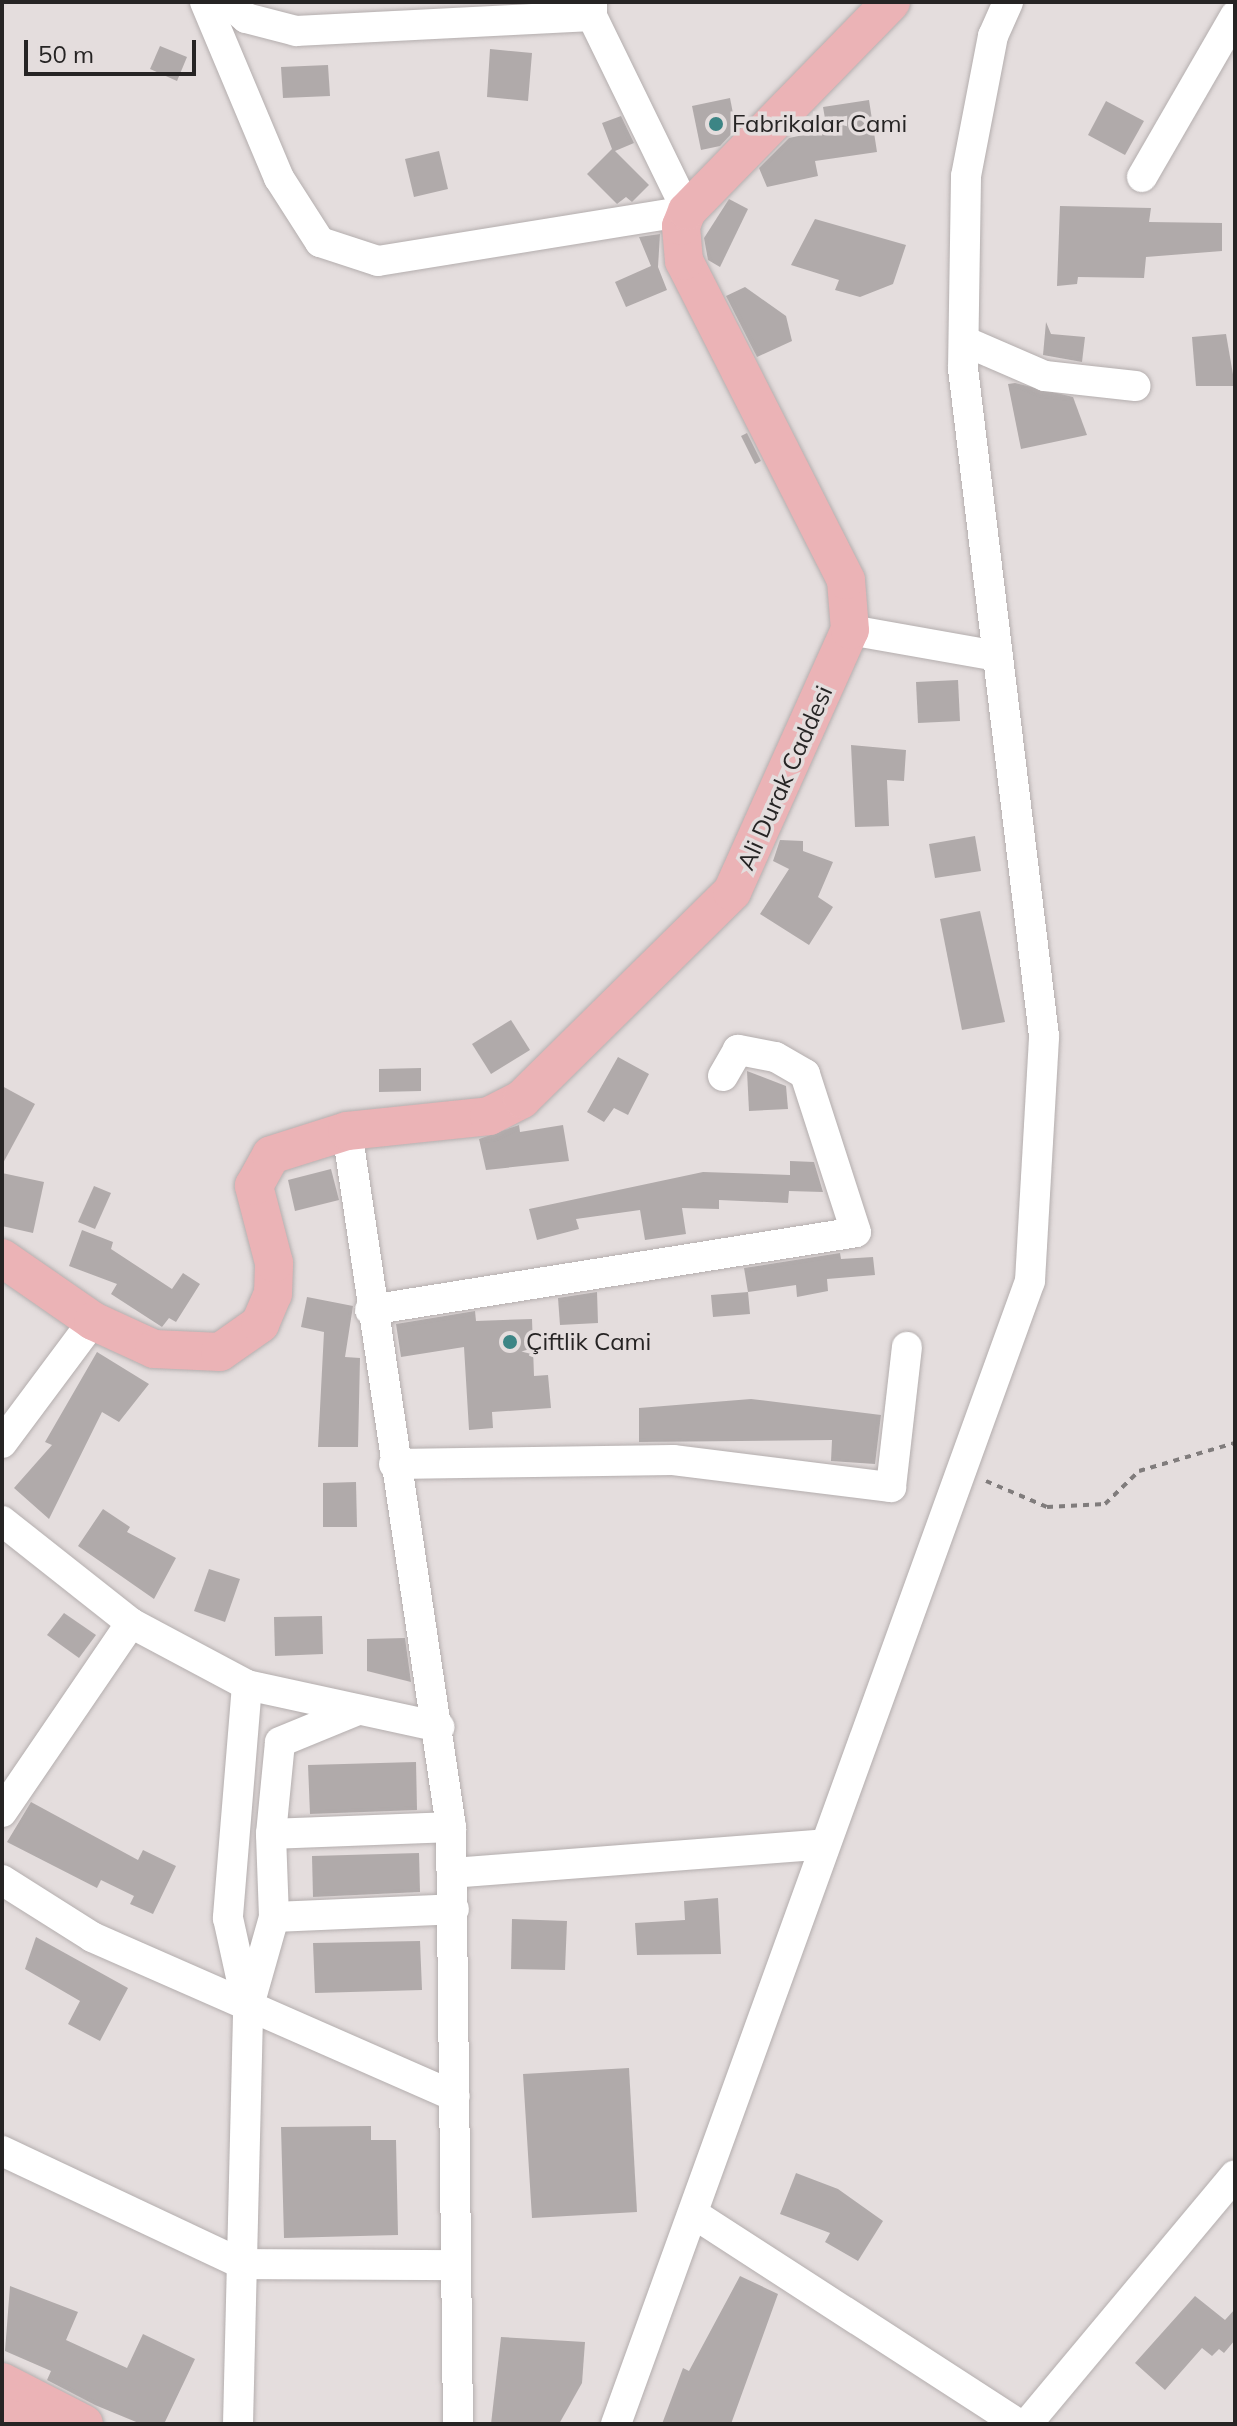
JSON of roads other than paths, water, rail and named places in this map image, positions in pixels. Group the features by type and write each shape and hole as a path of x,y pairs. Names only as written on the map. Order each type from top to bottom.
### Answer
{"main road":[{"path":"687,211 891,2"},
{"name":"Ali Durak Caddesi","path":"2,1258 93,1321 154,1349 193,1354 220,1352 260,1324 273,1294 274,1263 254,1186 259,1168 300,1142 347,1131 489,1116 522,1099 721,903 771,818 850,630 846,580 684,261 687,211"},
{"path":"2,2382 84,2424"},
{"path":"2,2415 20,2424"}],"street":[{"path":"205,2 279,178 320,242 378,261 687,211 592,9 390,14 296,31 246,18 227,2"},
{"path":"616,2424 697,2216 820,1845 967,1469 1030,1281 1044,1036 964,341 966,176 993,36 1008,2"},
{"path":"1142,177 1235,16"},
{"path":"964,341 1045,376 1135,386"},
{"path":"850,630 998,656"},
{"path":"370,1310 856,1232 805,1074 775,1057 738,1050 723,1076"},
{"path":"347,1131 370,1310 439,1727 451,1827 458,2424"},
{"path":"2,1443 93,1321"},
{"path":"394,1464 673,1460 891,1487 907,1347"},
{"path":"2,1521 131,1623 247,1685 439,1727"},
{"path":"2,1812 131,1623"},
{"path":"238,2424 248,2009 228,1918 247,1685"},
{"path":"248,2009 274,1917 271,1834 280,1742 358,1710"},
{"path":"271,1834 451,1827"},
{"path":"452,1873 820,1845"},
{"path":"3,1889 92,1937 248,2009 455,2096"},
{"path":"274,1917 454,1909"},
{"path":"2,2151 242,2264 456,2265"},
{"path":"1027,2424 1235,2175"},
{"path":"697,2216 1018,2424"},
{"path":"606,2424 632,2378"}],"place":[{"name":"Fabrikalar Cami","path":"716,124"},
{"name":"Çiftlik Cami","path":"510,1342"}]}
